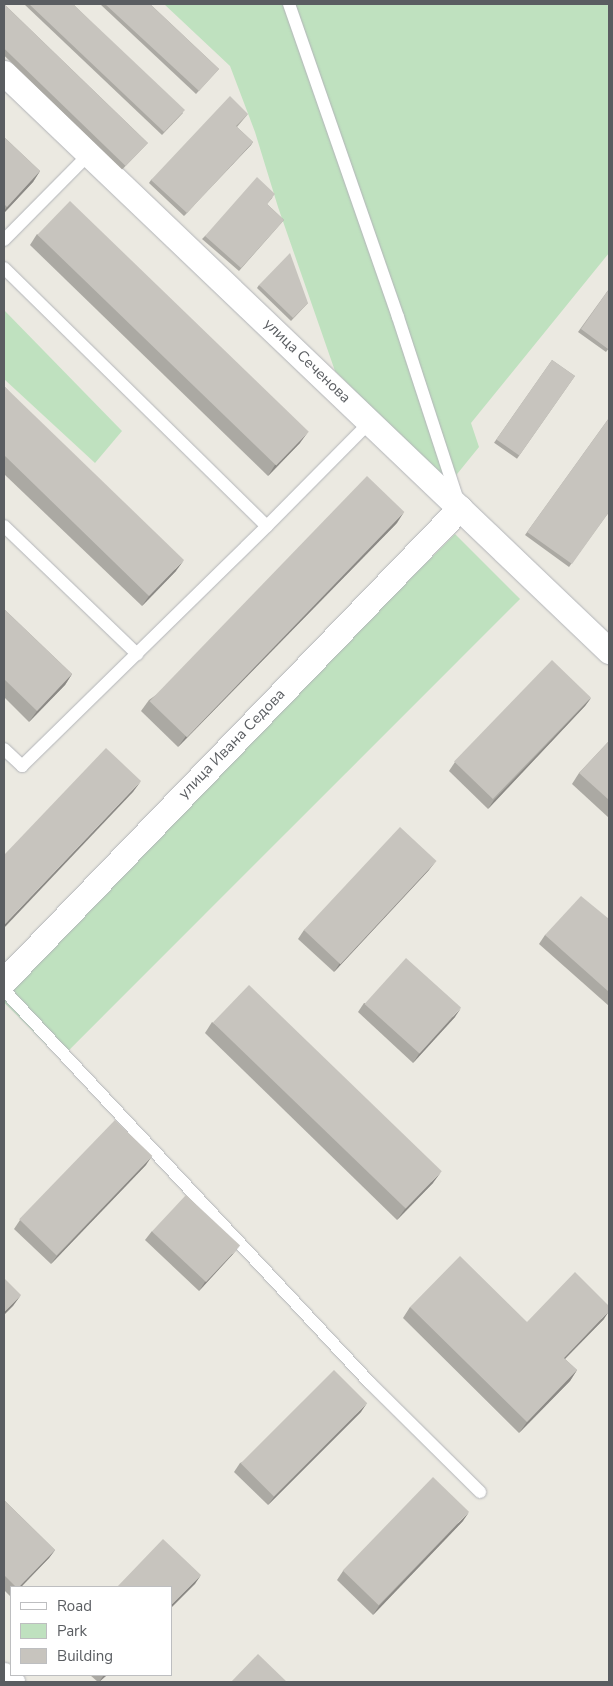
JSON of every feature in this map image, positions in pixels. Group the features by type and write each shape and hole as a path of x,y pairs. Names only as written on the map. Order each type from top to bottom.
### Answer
{"street":[{"name":"улица Сеченова","path":"4,73 609,650"},
{"name":"улица Ивана Седова","path":"4,981 460,508"},
{"path":"4,1674 12,1682"}],"lane":[{"path":"288,4 398,317 460,508"},
{"path":"4,240 89,154"},
{"path":"4,268 268,526"},
{"path":"4,749 22,766 268,526 370,422"},
{"path":"4,526 137,654"},
{"path":"4,990 363,1376 480,1492"}],"green space":[{"path":"164,4 609,4 609,253 471,423 479,447 449,484 335,371 278,207 255,132 230,66"},
{"path":"4,310 122,431 95,463 4,379"},
{"path":"455,534 520,599 60,1059 4,1002 4,985"}],"building":[{"path":"4,4 148,143 126,166 4,48"},
{"path":"29,4 73,4 185,110 164,132"},
{"path":"105,4 150,4 219,69 199,91"},
{"path":"230,96 248,114 236,126 253,142 187,213 151,180"},
{"path":"4,137 40,171 7,207 4,204"},
{"path":"257,177 275,194 267,204 284,220 241,268 205,236"},
{"path":"70,201 309,432 276,465 37,235"},
{"path":"290,253 308,303 293,318 259,285"},
{"path":"609,289 609,348 608,349 581,329"},
{"path":"552,360 575,376 519,456 496,439"},
{"path":"4,386 184,560 149,596 4,455"},
{"path":"609,418 609,512 572,564 527,532"},
{"path":"367,476 404,512 187,737 150,701"},
{"path":"4,609 72,674 37,711 4,679"},
{"path":"552,660 591,698 493,799 454,761"},
{"path":"609,741 609,800 579,773"},
{"path":"106,748 141,781 4,925 4,855"},
{"path":"400,827 437,861 340,964 304,930"},
{"path":"581,896 609,919 609,992 545,935"},
{"path":"406,958 461,1008 420,1054 365,1004"},
{"path":"249,985 442,1171 406,1209 213,1022"},
{"path":"115,1120 152,1156 57,1255 19,1219"},
{"path":"186,1195 240,1245 206,1282 152,1232"},
{"path":"460,1256 527,1322 575,1272 609,1306 609,1311 564,1358 577,1370 527,1422 410,1307"},
{"path":"4,1278 21,1295 4,1312"},
{"path":"334,1370 367,1403 274,1497 241,1463"},
{"path":"433,1477 469,1512 379,1605 343,1571"},
{"path":"4,1500 55,1550 20,1586 15,1586 4,1575"},
{"path":"163,1539 201,1575 172,1604 172,1586 118,1586"},
{"path":"258,1654 287,1682 231,1682"}]}
